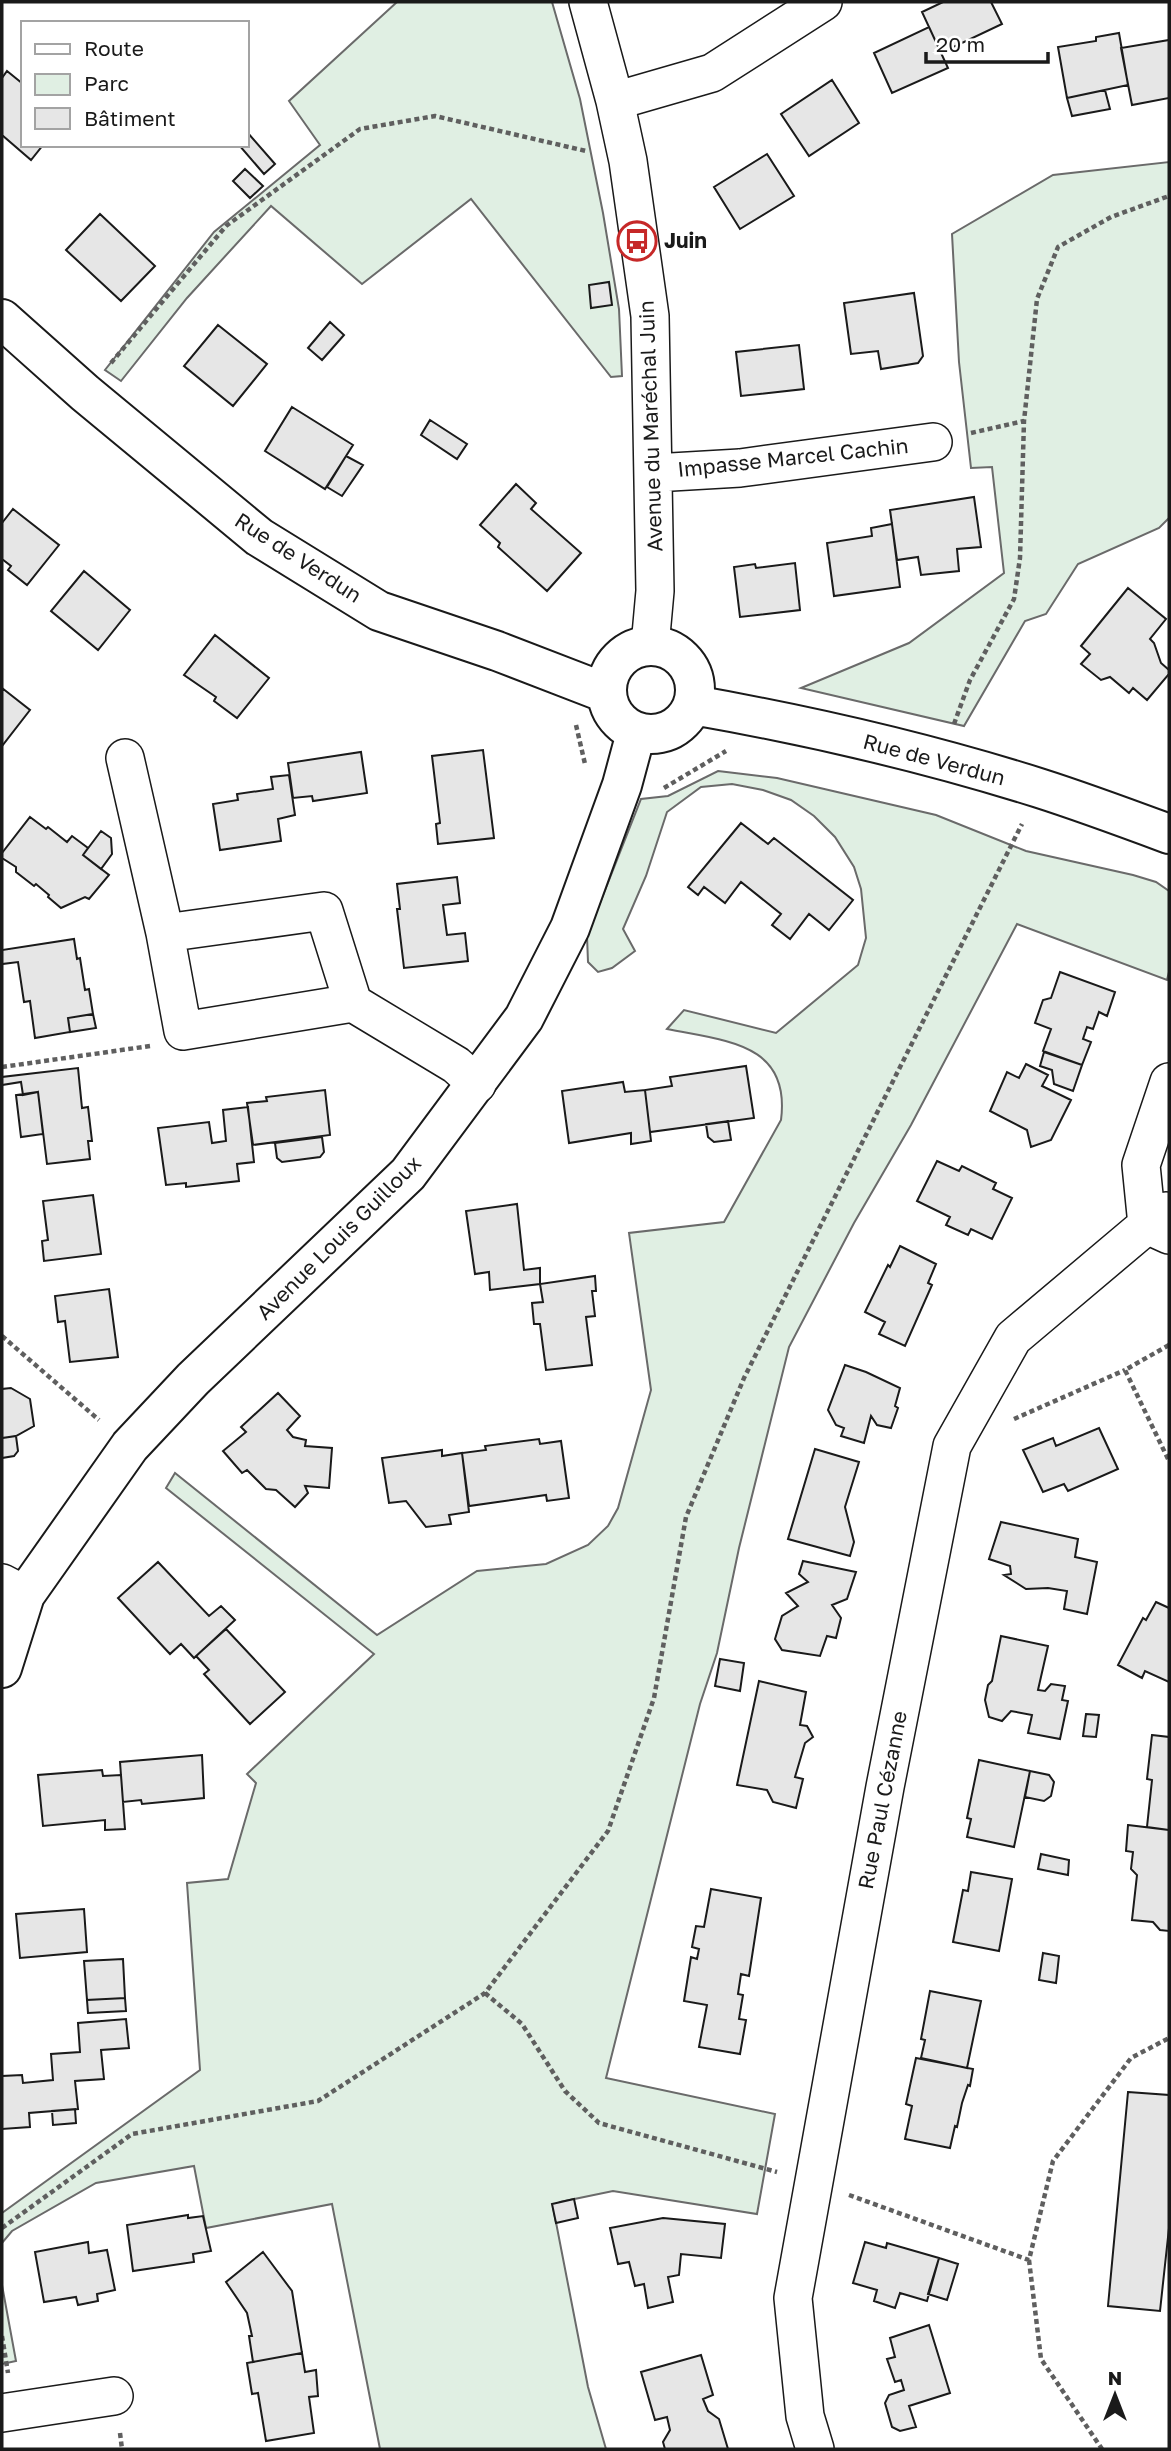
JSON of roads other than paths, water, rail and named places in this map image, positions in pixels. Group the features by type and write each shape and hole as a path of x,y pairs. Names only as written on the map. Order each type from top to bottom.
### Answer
{"street":[{"name":"Avenue du Maréchal Juin","path":"587,2 615,101 628,161 650,316 655,591 650,646"},
{"path":"615,101 712,73 823,2"},
{"name":"Rue de Verdun","path":"2,319 85,393 259,537 379,611 497,650 606,693"},
{"name":"Impasse Marcel Cachin","path":"653,473 740,468 933,442"},
{"path":"650,646 664,648 687,664 695,691 693,705 676,727 650,735 636,733 615,718 606,693 613,666 623,655 650,646"},
{"name":"Rue de Verdun","path":"693,705 754,716 941,760 1168,829"},
{"name":"Avenue Louis Guilloux","path":"2,1668 14,1589 130,1446 194,1379 408,1174 524,1018 570,928 622,785 636,733"},
{"path":"125,758 165,933 183,1031 353,1003 456,1065 477,1084"},
{"path":"165,933 324,911 353,1003"},
{"name":"Rue Paul Cézanne","path":"815,2449 805,2416 793,2298 885,1787 952,1446 1013,1338 1162,1223 1141,1165 1169,1082"},
{"path":"2,2413 114,2396"}],"place":[{"name":"Juin","path":"637,241"}]}
